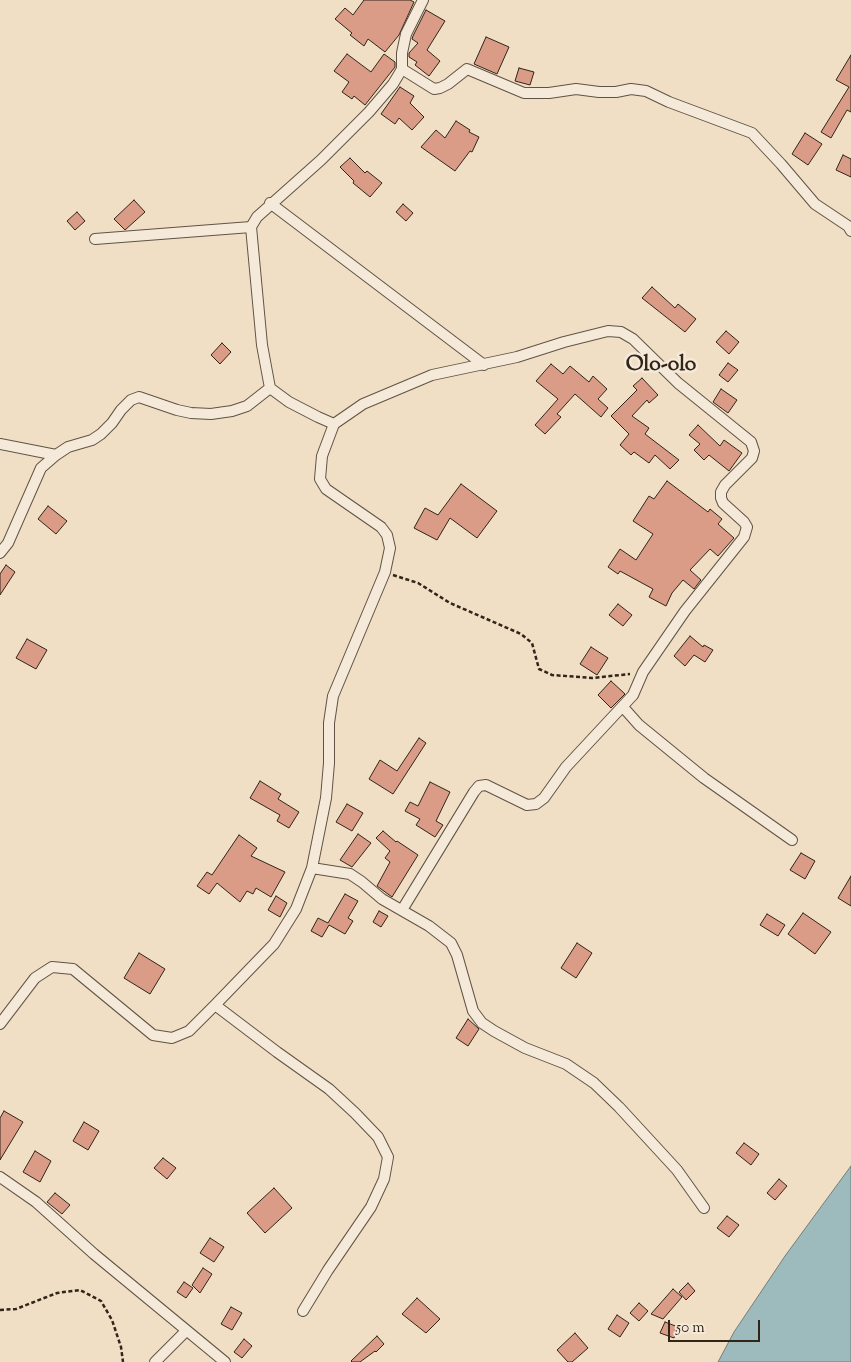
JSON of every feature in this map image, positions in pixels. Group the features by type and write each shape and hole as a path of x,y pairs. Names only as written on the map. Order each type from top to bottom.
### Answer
{"street":[{"path":"334,424 288,402 270,388 262,345 251,227 257,217 270,203 321,160 369,112 393,84 402,70 402,53 406,34 423,0"},
{"path":"402,70 434,89 448,84 466,69 524,93 549,93 576,89 616,92 631,88 646,91 752,133 815,204 850,227"},
{"path":"270,203 484,365"},
{"path":"95,239 251,227"},
{"path":"0,1024 36,978 52,966 73,968 153,1035 172,1038 189,1031 274,944 296,909 312,868 326,798 329,762 329,722 333,696 385,572 390,548 387,535 381,527 326,489 320,479 322,456 334,424 363,404 432,376 517,357 608,331 621,332 633,339 678,383 753,446 752,458 725,485 721,492 723,503 744,522 746,527 744,537 685,611 643,672 633,694 566,767 544,798 536,804 527,805 486,785 479,786 402,910"},
{"path":"0,553 8,543 41,468 68,447 92,440 101,434 131,400 139,397 177,410 211,414 232,411 246,406 270,388"},
{"path":"0,444 56,455"},
{"path":"623,707 639,725 704,778 792,840"},
{"path":"312,868 350,874 382,899 430,926 451,944 457,955 473,1012 482,1023 525,1048 566,1064 582,1074 619,1107 677,1170 704,1208"},
{"path":"215,1005 329,1089 378,1137 388,1157 384,1179 370,1207 303,1311"},
{"path":"0,1176 36,1202 94,1254 225,1362"},
{"path":"155,1362 186,1330"}],"path":[{"path":"385,572 418,583 450,602 521,634 532,643 539,669 552,675 592,678 643,672"},
{"path":"0,1310 16,1309 58,1293 80,1290 101,1301 112,1320 121,1347 123,1362"}],"water":[{"path":"851,1166 851,1362 718,1362 734,1332 785,1256"}],"building":[{"path":"364,0 410,0 414,2 399,35 385,52 368,39 364,46 335,19 345,8 353,15"},
{"path":"426,10 445,21 427,50 440,61 429,76 415,65 417,62 409,57 409,53 418,43 412,39"},
{"path":"486,37 509,47 497,74 474,64"},
{"path":"347,54 371,72 384,54 395,62 395,67 365,105 354,96 352,99 342,92 349,82 334,71"},
{"path":"851,55 851,112 847,110 831,138 821,132 849,87 836,80"},
{"path":"519,68 534,72 530,85 515,81"},
{"path":"400,87 414,96 410,103 424,117 412,130 399,118 395,124 381,114"},
{"path":"456,121 470,130 469,132 479,137 472,152 470,151 455,171 421,147 436,130 445,138"},
{"path":"805,133 822,144 808,165 792,154"},
{"path":"843,155 851,159 851,177 836,170"},
{"path":"350,158 365,173 367,171 382,183 370,197 353,183 354,181 340,167"},
{"path":"134,200 145,212 125,230 114,219"},
{"path":"403,204 413,213 406,221 396,212"},
{"path":"77,212 85,221 75,230 67,221"},
{"path":"652,287 675,308 678,304 696,319 685,332 642,298"},
{"path":"726,331 739,342 729,354 716,342"},
{"path":"222,343 231,352 220,364 211,355"},
{"path":"728,363 738,370 728,382 719,375"},
{"path":"551,364 563,374 570,366 589,382 593,376 607,389 598,399 608,408 601,417 575,394 557,414 561,417 545,434 535,425 558,399 536,381"},
{"path":"642,378 658,395 649,403 647,400 632,416 649,428 645,434 679,460 670,469 655,455 649,463 634,452 631,455 620,445 629,434 611,416 637,390 633,386"},
{"path":"721,389 737,400 728,413 713,402"},
{"path":"698,425 720,446 724,440 742,453 729,471 709,455 704,460 694,450 700,444 689,435"},
{"path":"667,481 708,512 710,509 722,519 718,524 734,538 718,556 710,549 690,570 701,580 694,589 683,580 672,593 666,606 649,597 653,589 620,571 618,574 608,567 620,549 636,560 653,534 633,521 649,496 654,499"},
{"path":"461,484 497,511 477,538 450,518 437,540 414,528 425,508 438,515"},
{"path":"48,506 67,521 56,534 38,519"},
{"path":"6,565 15,572 0,595 0,574"},
{"path":"618,604 632,615 623,626 609,615"},
{"path":"690,636 703,647 704,645 713,650 705,662 694,655 685,666 674,656"},
{"path":"27,639 47,650 36,669 16,658"},
{"path":"591,647 608,658 597,675 580,664"},
{"path":"611,681 625,694 611,708 598,695"},
{"path":"419,738 426,743 393,794 369,779 380,760 397,771"},
{"path":"260,781 281,794 278,799 299,812 289,828 277,821 280,815 250,798"},
{"path":"430,782 450,792 436,821 443,825 435,837 416,825 420,819 405,811 410,802 418,806"},
{"path":"347,804 363,813 352,831 336,822"},
{"path":"383,831 396,842 418,855 392,897 377,886 390,862 385,858 390,851 376,838"},
{"path":"358,834 371,843 352,867 340,860"},
{"path":"239,835 257,848 251,856 285,872 271,897 256,888 253,894 247,891 240,902 217,883 209,894 197,886 207,872 212,875"},
{"path":"801,853 815,861 805,879 790,870"},
{"path":"851,876 851,906 838,898"},
{"path":"345,894 358,901 348,918 353,921 345,934 329,925 322,937 311,931 318,918 328,923"},
{"path":"276,896 287,903 280,917 268,910"},
{"path":"379,911 388,916 381,927 373,922"},
{"path":"803,913 831,932 815,954 788,934"},
{"path":"767,914 785,925 778,936 760,925"},
{"path":"577,943 592,953 576,978 561,968"},
{"path":"139,953 165,969 150,994 124,978"},
{"path":"468,1019 479,1029 468,1046 456,1038"},
{"path":"4,1111 23,1122 0,1160 0,1118"},
{"path":"84,1122 99,1131 88,1150 73,1141"},
{"path":"744,1143 759,1154 751,1165 736,1153"},
{"path":"35,1151 51,1161 40,1182 23,1172"},
{"path":"163,1158 176,1168 167,1179 154,1168"},
{"path":"779,1179 787,1186 775,1200 767,1193"},
{"path":"274,1188 292,1208 265,1233 247,1213"},
{"path":"55,1193 70,1205 62,1214 47,1202"},
{"path":"727,1216 739,1225 729,1237 717,1228"},
{"path":"210,1238 224,1247 214,1262 200,1253"},
{"path":"203,1268 212,1274 200,1293 192,1285"},
{"path":"184,1282 193,1288 186,1298 177,1292"},
{"path":"688,1283 695,1291 686,1300 679,1292"},
{"path":"673,1289 682,1297 663,1319 651,1314"},
{"path":"417,1298 440,1319 426,1333 402,1314"},
{"path":"639,1303 648,1311 639,1321 630,1313"},
{"path":"231,1307 242,1313 232,1330 221,1324"},
{"path":"617,1315 629,1323 620,1337 608,1329"},
{"path":"665,1322 678,1327 674,1338 660,1333"},
{"path":"575,1333 588,1348 572,1362 568,1362 557,1350"},
{"path":"377,1336 384,1344 376,1352 360,1362 351,1361"},
{"path":"244,1339 252,1346 242,1358 234,1352"}],"district":[{"name":"Olo-olo","path":"661,366"}]}
